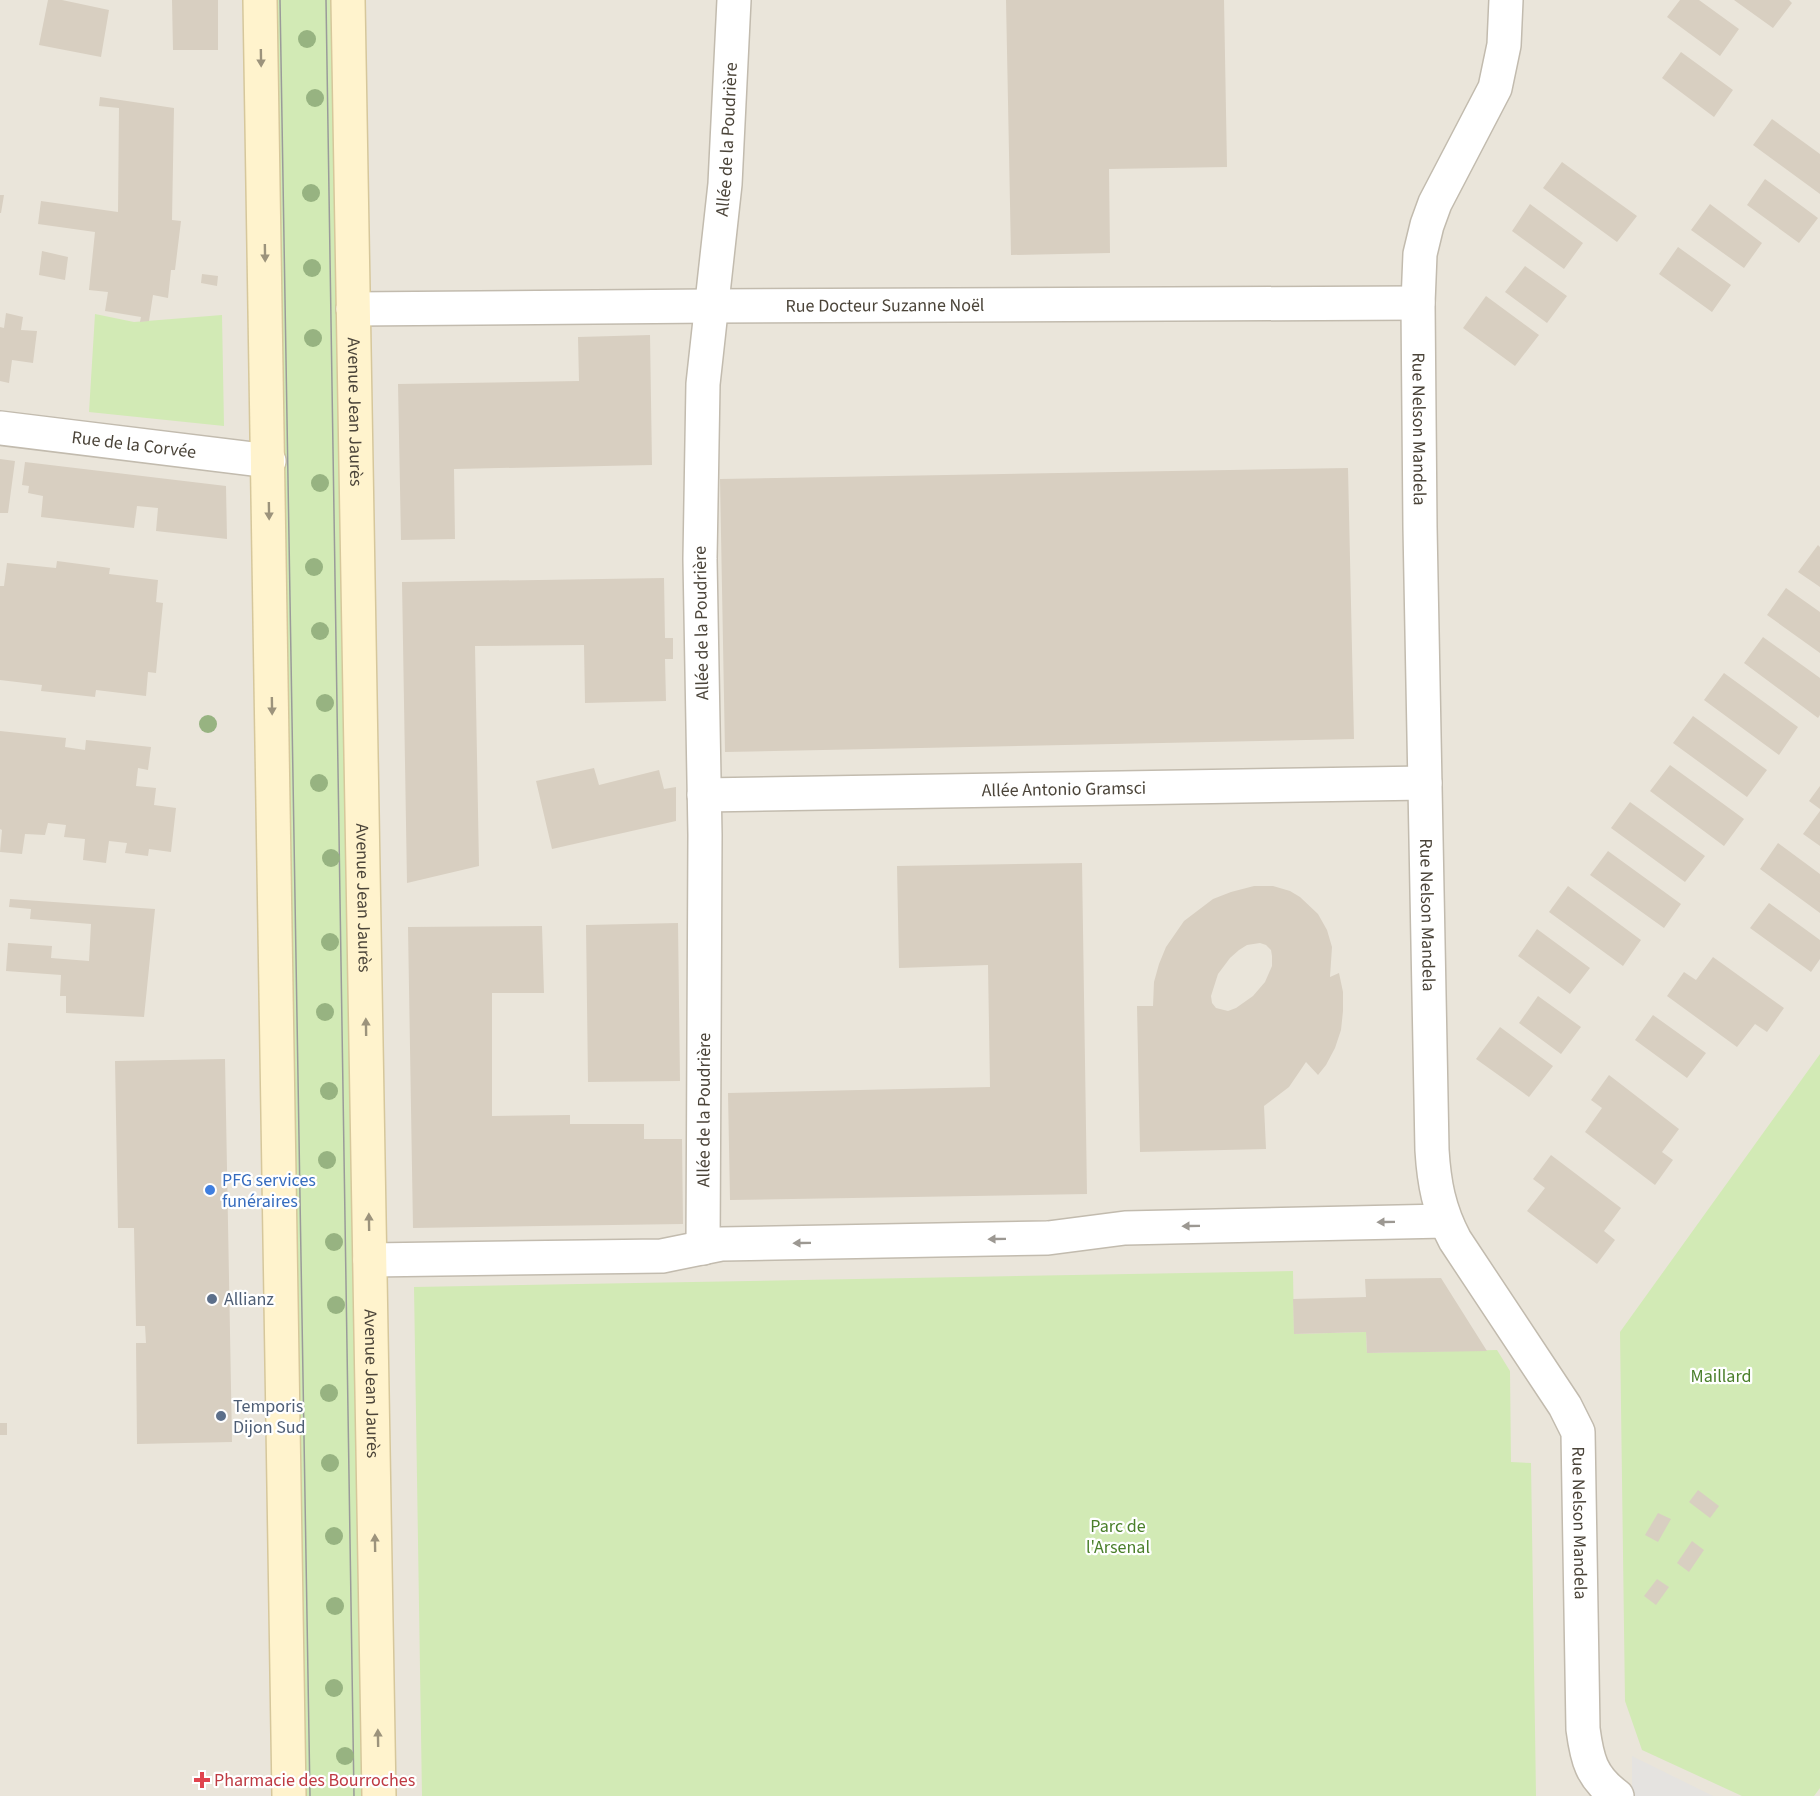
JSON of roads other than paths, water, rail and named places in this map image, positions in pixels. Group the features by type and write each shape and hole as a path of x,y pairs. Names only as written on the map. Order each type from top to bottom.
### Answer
{"main road":[{"path":"260,0 289,1796"},
{"name":"Avenue Jean Jaurès","path":"348,0 379,1796"}],"street":[{"name":"Allée de la Poudrière","path":"703,1248 704,795 700,559 703,384 725,184 734,0"},
{"name":"Rue Nelson Mandela","path":"1506,0 1506,30 1498,75 1492,94 1436,203 1427,225 1420,254 1418,303 1432,1150 1434,1180 1445,1221 1455,1240 1565,1406 1578,1432 1583,1729 1587,1760 1604,1787 1617,1796"},
{"name":"Rue Docteur Suzanne Noël","path":"353,309 1418,303"},
{"name":"Rue de la Corvée","path":"0,428 268,461"},
{"name":"Allée Antonio Gramsci","path":"704,795 1425,783"},
{"path":"370,1260 662,1256 721,1245 1048,1238 1125,1228 1445,1221"}],"tram line":[{"path":"280,0 310,1796"},
{"path":"326,0 354,1796"}],"place":[{"name":"PFG services funéraires","path":"210,1190"},
{"name":"Allianz","path":"212,1299"},
{"name":"Temporis Dijon Sud","path":"221,1416"},
{"name":"Pharmacie des Bourroches","path":"202,1780"}],"park label":[{"name":"Maillard","path":"1721,1376"},
{"name":"Parc de l'Arsenal","path":"1118,1536"}]}
